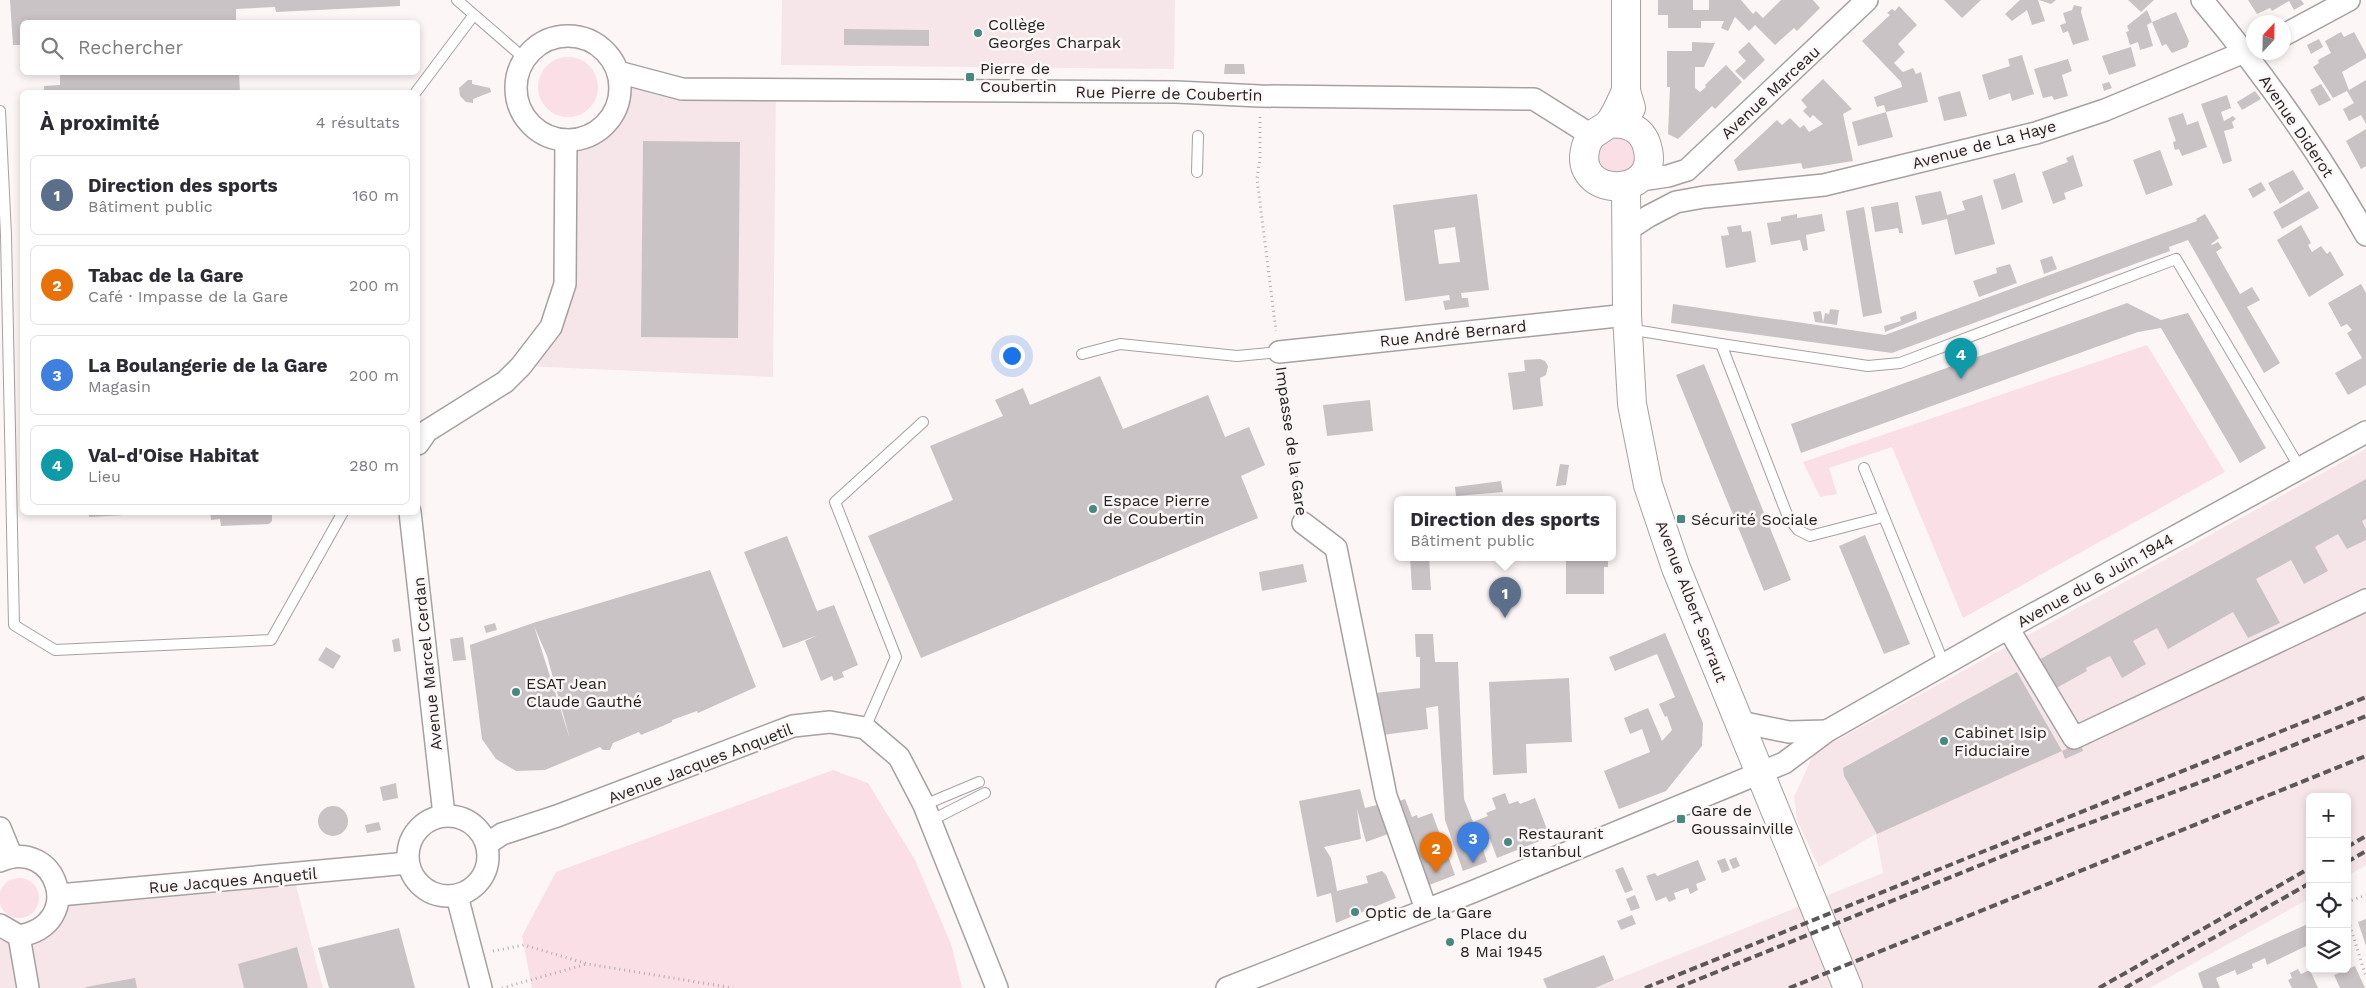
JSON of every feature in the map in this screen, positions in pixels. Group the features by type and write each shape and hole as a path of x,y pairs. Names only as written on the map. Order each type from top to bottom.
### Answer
{"street":[{"path":"1626,0 1626,92 1636,130"},
{"name":"Avenue Marceau","path":"1678,173 1867,0"},
{"name":"Avenue Diderot","path":"2202,0 2246,47"},
{"path":"2291,31 2349,0"},
{"path":"567,36 584,38 599,46 610,57 618,72 621,89 618,105 610,119 598,131 583,138 566,140 551,137 537,129 526,118 518,104 516,88 518,73 525,59 536,46 551,38 567,36"},
{"name":"Avenue de La Haye","path":"1626,231 1676,202 1704,196 1824,185 2036,133 2105,110 2246,51"},
{"name":"Avenue Diderot","path":"2255,60 2366,235"},
{"name":"Rue Pierre de Coubertin","path":"618,72 682,89 1167,92 1260,96 1534,99 1599,130"},
{"path":"1626,92 1584,154 1590,174 1606,186 1616,188 1678,173"},
{"path":"1599,130 1623,124 1636,130 1643,137 1649,156 1647,165 1631,184"},
{"path":"420,441 427,430 506,382 522,366 551,327 565,284 566,140"},
{"path":"1649,156 1678,173 1704,196"},
{"name":"Avenue Albert Sarraut","path":"1631,184 1626,231 1632,404 1648,485 1676,568 1740,722 1759,774 1784,826 1848,988"},
{"name":"Rue André Bernard","path":"1279,352 1628,322"},
{"name":"Avenue du 6 Juin 1944","path":"1227,988 1784,763 1827,731 1944,664 2366,432"},
{"name":"Avenue Marcel Cerdan","path":"410,515 444,815"},
{"name":"Impasse de la Gare","path":"1303,523 1336,548 1386,796 1426,909"},
{"path":"2008,628 2074,738 2366,600"},
{"name":"Avenue Jacques Anquetil","path":"487,844 502,834 566,813 794,726 830,722 865,728"},
{"name":"Avenue du 6 Juin 1944","path":"1740,722 1789,732 1827,731"},
{"path":"865,728 899,757 927,813 997,988"},
{"path":"444,815 458,816 471,822 481,832 487,844 489,858 486,870 479,882 457,896 444,897 432,893 420,886 412,876 408,864 408,850 416,832 431,819 444,815"},
{"path":"0,828 6,859 32,859 49,870 56,881 58,895 57,907 52,919 43,928 32,934 19,936 0,925"},
{"name":"Rue Jacques Anquetil","path":"58,895 408,864"},
{"path":"457,896 481,988"},
{"path":"19,936 28,988"}],"lane":[{"path":"457,0 525,59"},
{"path":"418,90 474,16"},
{"path":"0,111 6,234 14,625 55,650 271,640 341,515"},
{"path":"1197,172 1198,136"},
{"path":"1628,322 1721,344 1868,366 1900,362 2176,259 2300,468"},
{"path":"1082,354 1120,344 1237,356 1279,352"},
{"path":"1721,344 1788,517 1798,530 1810,536 1883,517"},
{"path":"865,728 896,657 835,502 923,422"},
{"path":"1864,468 1944,664"},
{"path":"927,813 979,782"},
{"path":"927,813 985,793"}],"path":[{"name":"Impasse de la Gare","path":"1260,96 1260,158 1257,179 1303,523"},
{"path":"2351,900 2366,894"},
{"path":"2351,928 2366,976"},
{"path":"473,956 524,945 588,964 733,988"},
{"path":"502,988 588,964"}],"shaded area":[{"name":"Collège Georges Charpak","path":"782,0 1175,0 1174,69 781,65"},
{"path":"568,57 580,59 593,70 598,87 596,99 585,112 568,117 556,115 543,104 538,87 540,75 551,62"},
{"path":"618,72 776,89 773,377 522,366 551,327 566,140 583,138 598,131 610,119 618,105 621,89"},
{"path":"1616,136 1629,142 1635,155 1629,168 1616,174 1603,168 1597,155 1603,142"},
{"path":"2147,345 2225,472 1963,618 1892,447 1829,468 1837,494 1820,497 1803,462"},
{"path":"2366,449 2366,865 2351,874 2351,793 2306,793 2306,900 2150,988 1595,988 1883,873 1876,834 1819,867 1797,820 1794,797 1814,753"},
{"path":"833,770 868,783 915,860 951,944 962,988 532,988 522,936 556,872"},
{"path":"293,874 323,988 0,988 0,934 19,936 59,895"},
{"path":"23,878 30,881 36,887 39,898 38,906 30,915 23,918 15,918 8,915 0,906 -1,894 2,887 11,879"}],"building":[{"path":"10,0 400,0 400,6 276,12 275,7 236,9 236,20 20,20 20,45 13,45"},
{"path":"1658,0 1693,0 1693,10 1709,10 1709,0 1741,0 1753,14 1756,11 1763,18 1781,0 1813,0 1820,8 1797,31 1794,28 1775,45 1755,25 1749,31 1735,17 1728,31 1721,28 1724,21 1701,21 1701,28 1668,28 1668,15 1658,15"},
{"path":"1944,0 1981,0 1962,18"},
{"path":"2020,0 2038,0 2045,21 2032,25 2027,10 2012,21 2005,14"},
{"path":"2039,0 2056,0 2051,4"},
{"path":"2128,0 2154,0 2141,12"},
{"path":"2248,0 2301,0 2304,4 2294,10 2289,1 2272,11 2270,8 2257,14"},
{"path":"2074,5 2082,7 2081,12 2089,40 2073,45 2068,31 2063,33 2060,25 2066,23 2063,13 2072,10"},
{"path":"1899,6 1917,25 1898,44 1905,52 1894,63 1903,72 1913,68 1916,74 1921,72 1928,102 1886,112 1884,105 1877,107 1874,97 1902,87 1901,82 1862,41 1890,15 1887,13 1892,9 1895,11"},
{"path":"2147,10 2152,22 2147,25 2153,46 2140,50 2138,42 2130,45 2126,32 2129,31 2127,26"},
{"path":"2176,12 2189,41 2187,47 2172,53 2166,44 2162,46 2152,22"},
{"path":"844,29 929,30 929,46 844,45"},
{"path":"2341,32 2344,37 2354,32 2366,54 2366,58 2342,72 2349,90 2366,80 2366,124 2361,115 2349,121 2343,109 2354,103 2347,91 2333,98 2313,67 2319,63 2318,60 2331,53 2325,41"},
{"path":"2319,39 2323,47 2311,54 2307,45"},
{"path":"1692,42 1715,43 1704,67 1695,67 1695,88 1700,92 1726,65 1742,82 1715,109 1712,106 1678,139 1668,134 1670,87 1667,87 1667,51 1692,51"},
{"path":"1749,42 1765,60 1744,80 1735,71 1746,61 1738,52"},
{"path":"2131,47 2136,66 2109,75 2102,56"},
{"path":"2022,55 2034,94 2012,101 2010,93 1989,100 1982,75 2010,66 2008,59"},
{"path":"2068,59 2072,71 2062,75 2068,96 2054,100 2052,96 2043,98 2034,69"},
{"path":"1225,64 1244,64 1245,74 1224,74"},
{"path":"60,75 239,75 240,90 44,90 44,86 60,85"},
{"path":"1823,79 1852,109 1843,114 1853,161 1803,169 1801,163 1738,171 1734,160 1777,120 1782,125 1790,118 1800,128 1804,125 1809,132 1823,124 1813,115 1810,118 1803,111 1807,107 1801,100"},
{"path":"468,80 472,80 472,84 490,88 491,92 473,99 473,103 466,102 460,96 459,88"},
{"path":"2109,82 2112,88 2104,91 2102,84"},
{"path":"2321,84 2331,100 2319,106 2310,90"},
{"path":"1960,91 1967,116 1944,121 1938,97"},
{"path":"2255,91 2261,99 2242,110 2237,102"},
{"path":"2227,95 2231,108 2221,112 2224,121 2233,116 2236,119 2232,122 2234,128 2224,131 2232,161 2223,164 2201,104"},
{"path":"1886,112 1893,137 1858,146 1852,122"},
{"path":"2183,113 2187,125 2198,121 2207,147 2182,156 2179,149 2175,150 2173,142 2176,141 2168,118"},
{"path":"2366,129 2366,166 2361,169 2346,141"},
{"path":"643,141 740,142 738,338 641,337"},
{"path":"2160,150 2173,185 2146,195 2133,160"},
{"path":"2073,155 2083,186 2064,193 2066,199 2053,204 2042,172 2068,162 2066,158"},
{"path":"2293,170 2304,189 2280,204 2268,183"},
{"path":"2015,173 2023,202 2002,210 1993,180"},
{"path":"2261,182 2266,190 2253,198 2248,189"},
{"path":"1941,191 1947,215 1965,210 1962,201 1982,195 1995,244 1955,255 1947,219 1922,225 1915,196"},
{"path":"2309,191 2319,208 2282,229 2273,212"},
{"path":"1477,194 1489,290 1461,293 1462,298 1468,298 1469,307 1445,310 1443,301 1450,300 1449,295 1405,301 1393,205","holes":["1455,227 1460,262 1439,264 1434,230"]},
{"path":"1898,202 1903,233 1899,233 1898,228 1875,232 1871,207"},
{"path":"1864,207 1882,313 1863,317 1846,211"},
{"path":"1797,214 1797,218 1822,214 1825,231 1806,235 1808,250 1803,251 1800,240 1771,245 1767,223 1781,221 1781,217"},
{"path":"2205,214 2219,238 2211,244 2218,242 2222,248 2216,252 2240,294 2252,287 2260,300 2247,307 2280,363 2264,373 2188,240 2169,247 2170,251 1892,353 1671,323 1673,304 1885,335 2197,221 2196,219"},
{"path":"1741,225 1742,232 1751,231 1756,262 1726,268 1721,236 1729,235 1727,227"},
{"path":"2301,225 2311,243 2308,245 2312,252 2321,246 2327,254 2330,251 2344,275 2309,297 2277,240"},
{"path":"2052,256 2057,269 2044,274 2040,260"},
{"path":"2010,264 2017,283 1979,297 1973,281 1997,273 1996,268"},
{"path":"2361,284 2366,293 2366,385 2348,395 2335,373 2362,358 2347,333 2352,330 2347,324 2341,327 2328,303"},
{"path":"2127,303 2161,320 2188,313 2266,448 2240,463 2161,328 2138,332 1801,453 1791,424"},
{"path":"1830,309 1839,310 1837,325 1815,322 1813,312 1821,311 1823,323 1825,313 1829,314"},
{"path":"1916,311 1917,319 1885,332 1884,326 1901,321 1900,317"},
{"path":"1540,359 1545,361 1548,366 1546,375 1540,378 1543,406 1513,410 1508,373 1525,371 1524,360"},
{"path":"1704,364 1791,580 1764,591 1676,375"},
{"name":"Espace Pierre de Coubertin","path":"1100,376 1123,429 1208,395 1225,437 1249,427 1265,465 1241,476 1258,518 921,658 868,536 953,500 930,446 1003,416 995,400 1023,388 1030,405"},
{"path":"1370,400 1373,431 1327,436 1323,405"},
{"path":"1560,464 1569,465 1566,485 1556,486"},
{"path":"2366,479 2366,519 2362,521 2366,529 2366,540 2347,549 2338,534 2315,547 2328,571 2304,584 2291,560 2256,579 2280,623 2248,638 2233,612 2168,649 2157,628 2133,641 2146,664 2122,678 2110,656 2086,668 2087,671 2051,691 2035,662"},
{"path":"1501,481 1503,492 1456,496 1455,487"},
{"path":"89,515 125,515 89,517"},
{"path":"210,515 272,515 272,521 269,524 221,526 220,519 211,520"},
{"path":"1865,535 1910,644 1884,654 1839,546"},
{"path":"787,536 817,611 834,605 858,665 842,672 844,677 834,681 832,676 821,681 805,641 818,635 783,648 744,552"},
{"path":"1410,561 1429,561 1431,590 1412,590"},
{"path":"1566,561 1608,561 1608,567 1604,567 1604,594 1566,594"},
{"path":"1303,564 1307,582 1262,591 1259,572"},
{"path":"710,570 756,687 698,713 697,711 672,720 672,722 641,735 639,732 613,743 610,750 603,750 600,747 545,770 516,771 496,759 482,739 470,645 533,623","holes":["534,626 547,656 570,739"]},
{"path":"495,623 497,630 486,633 484,626"},
{"path":"1665,633 1703,723 1702,746 1666,791 1619,809 1604,771 1650,752 1642,729 1630,734 1624,718 1648,708 1662,741 1672,730 1667,716 1665,717 1659,704 1675,697 1657,654 1615,671 1609,657"},
{"path":"1415,634 1433,634 1435,662 1458,662 1464,799 1473,822 1488,816 1486,813 1496,809 1492,798 1505,793 1509,804 1518,801 1520,804 1535,798 1550,837 1497,858 1490,839 1481,843 1487,862 1463,871 1445,820 1438,706 1426,708 1428,729 1382,735 1375,693 1420,688 1420,657 1416,657"},
{"path":"463,637 466,660 453,661 450,639"},
{"path":"399,638 401,651 394,652 392,640"},
{"path":"326,647 341,656 333,669 318,660"},
{"path":"2017,672 2062,751 1877,834 1844,776 1843,768"},
{"path":"1569,678 1572,742 1526,744 1527,773 1493,775 1489,682"},
{"path":"2080,742 2083,751 2065,759 2062,751"},
{"path":"396,783 398,798 383,801 380,787"},
{"path":"1360,789 1365,808 1377,805 1388,834 1366,842 1357,809 1361,839 1324,847 1331,858 1337,891 1368,883 1366,876 1382,871 1386,875 1396,898 1336,923 1331,893 1317,897 1299,801"},
{"path":"1405,799 1412,817 1417,815 1418,818 1432,813 1455,875 1424,887 1396,802"},
{"path":"333,806 344,810 348,821 344,832 333,836 322,832 318,821 322,810"},
{"path":"379,822 381,830 367,833 365,825"},
{"path":"1736,857 1740,866 1733,869 1729,860"},
{"path":"1725,858 1730,870 1722,873 1717,861"},
{"path":"1698,860 1706,880 1696,884 1698,890 1690,894 1688,888 1674,893 1676,899 1669,902 1666,897 1656,901 1646,876 1655,873 1657,876"},
{"path":"1623,867 1633,890 1625,893 1615,870"},
{"path":"1635,895 1640,908 1631,911 1626,899"},
{"path":"1632,915 1636,924 1621,930 1617,921"},
{"path":"2366,919 2366,946 2358,922"},
{"path":"2306,925 2306,946 2267,965 2265,958 2252,964 2253,968 2237,975 2235,970 2216,978 2220,988 2203,988 2198,973"},
{"path":"399,928 415,988 329,988 318,948"},
{"path":"297,947 308,988 244,988 238,964"},
{"path":"1604,955 1614,980 1595,988 1547,988 1543,979"},
{"path":"2355,966 2365,988 2340,988 2334,975 2351,973 2351,968"},
{"path":"2298,969 2301,974 2306,972 2311,973 2318,988 2292,988 2288,980 2292,978 2290,973"},
{"path":"135,978 137,988 86,988 86,987"}],"railway":[{"path":"1645,988 2366,697"},
{"path":"1677,988 2035,843 2212,778 2366,716"},
{"path":"1789,988 2366,756"},
{"path":"2351,845 2366,836"},
{"path":"2351,860 2366,851"},
{"path":"2099,988 2306,870"},
{"path":"2125,988 2306,885"}],"place":[{"name":"Collège Georges Charpak","path":"978,33"},
{"name":"Pierre de Coubertin","path":"970,77"},
{"name":"Val-d'Oise Habitat","path":"1961,379"},
{"name":"Espace Pierre de Coubertin","path":"1093,509"},
{"name":"Sécurité Sociale","path":"1681,519"},
{"name":"Direction des sports","path":"1505,618"},
{"name":"ESAT Jean Claude Gauthé","path":"516,692"},
{"name":"Cabinet Isip Fiduciaire","path":"1944,741"},
{"name":"Gare de Goussainville","path":"1681,819"},
{"name":"Restaurant Istanbul","path":"1508,842"},
{"name":"La Boulangerie de la Gare","path":"1473,863"},
{"name":"Tabac de la Gare","path":"1436,873"},
{"name":"Optic de la Gare","path":"1355,912"},
{"name":"Place du 8 Mai 1945","path":"1450,942"}]}
